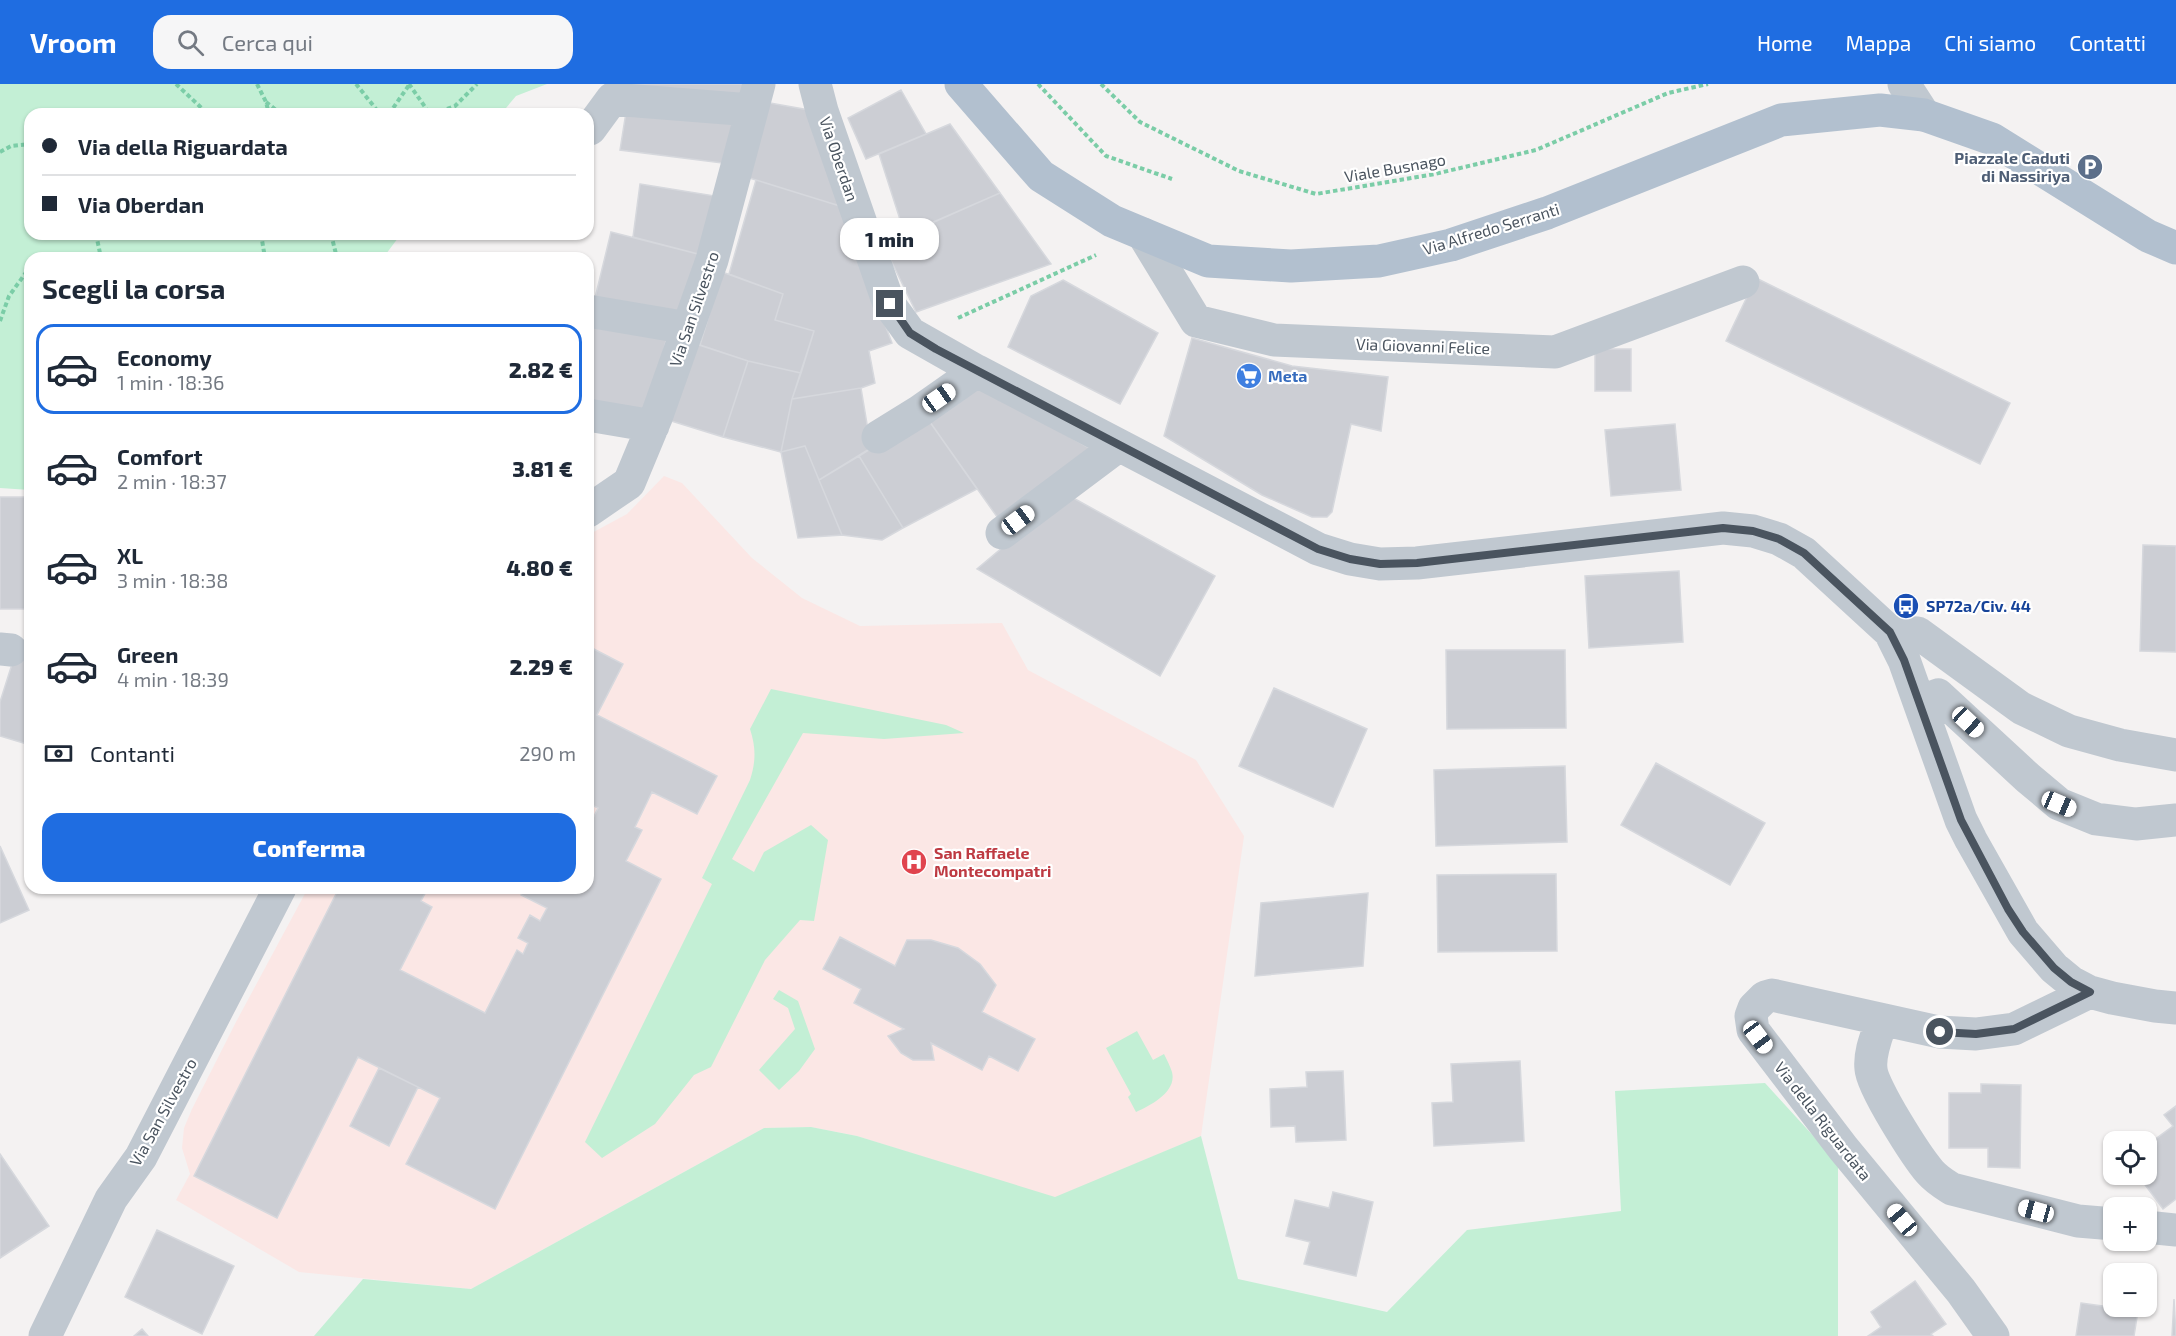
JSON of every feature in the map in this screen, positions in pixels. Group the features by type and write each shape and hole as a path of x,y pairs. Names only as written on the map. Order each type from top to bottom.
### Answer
{"main road":[{"name":"Via Alfredo Serranti","path":"961,84 1041,176 1112,221 1209,261 1291,266 1379,261 1451,245 1547,213 1781,120 1880,110 1924,115 1992,139 2148,236 2176,248"}],"street":[{"name":"Via Oberdan","path":"815,84 822,111 890,304 910,333 1118,446 1318,549 1350,559 1380,564 1417,563 1723,528 1753,531 1779,539 1804,553 1890,632 1904,660 1961,820 2008,909 2023,932 2054,968 2071,982 2090,992 2176,1008"},
{"path":"1904,84 1924,115"},
{"path":"594,124 612,99 755,97"},
{"name":"Via San Silvestro","path":"594,507 629,483 653,426 712,260 755,97"},
{"name":"Via Giovanni Felice","path":"1143,234 1196,321 1274,340 1555,352 1743,282"},
{"path":"594,311 688,327"},
{"path":"878,437 977,371"},
{"path":"594,416 653,426"},
{"path":"1002,533 1118,446"},
{"path":"1890,632 1918,633 2021,708 2069,731 2120,745 2176,755"},
{"path":"1919,702 1938,695 2059,804 2096,819 2136,824 2176,820"},
{"name":"Via San Silvestro","path":"45,1336 111,1199 141,1157 277,894"},
{"name":"Via della Riguardata","path":"1993,1336 1961,1291 1843,1148 1758,1037 1753,1030 1751,1016 1758,1002 1772,995 1940,1032 1976,1034 2014,1029 2090,992"},
{"path":"1882,1020 1871,1055 1872,1077 1882,1097 1929,1171 1940,1182 1952,1189 2078,1221 2103,1223"},
{"path":"2157,1228 2176,1230"}],"path":[{"path":"176,84 202,108"},
{"path":"257,84 268,108"},
{"path":"356,84 375,108"},
{"path":"449,108 455,106 477,84"},
{"path":"1038,84 1106,156 1172,179"},
{"name":"Viale Busnago","path":"1101,84 1140,122 1239,171 1316,194 1435,174 1536,150 1668,93 1708,84"},
{"path":"393,108 409,85 426,108"},
{"path":"266,102 274,108"},
{"path":"0,152 11,146 24,145"},
{"path":"951,322 1061,270"},
{"path":"0,321 9,296 24,275"}],"shaded area":[{"name":"San Raffaele Montecompatri","path":"664,476 682,483 752,558 802,598 860,626 1002,623 1028,670 1196,760 1244,836 1201,1136 1055,1198 857,1136 811,1127 764,1128 471,1289 299,1272 176,1200 190,1174 182,1148 184,1128 236,1022 305,894 594,894 594,532 627,514"}],"green space":[{"path":"0,84 547,84 516,96 506,108 24,108 24,240 396,240 388,252 24,252 24,490 0,488"},
{"path":"771,689 946,725 964,733 884,739 803,733 732,859 754,872 764,852 811,825 828,840 814,921 800,920 765,960 711,1067 694,1075 655,1124 602,1158 585,1142 712,884 702,878 750,780 754,754 750,729"},
{"path":"779,990 798,1001 815,1049 799,1071 779,1090 759,1070 795,1029 788,1008 773,999"},
{"path":"1137,1031 1153,1060 1164,1054 1173,1079 1171,1086 1162,1097 1136,1112 1128,1097 1131,1094 1106,1048"},
{"path":"1765,1083 1838,1163 1838,1336 314,1336 363,1279 471,1289 764,1128 811,1127 857,1136 1055,1197 1201,1136 1238,1279 1387,1312 1467,1230 1621,1211 1615,1091"}],"building":[{"path":"623,84 743,84 743,103"},
{"path":"901,90 926,134 866,159 848,118"},
{"path":"770,103 809,110 840,206 746,177"},
{"path":"627,106 737,113 722,163 620,150"},
{"path":"950,124 1000,193 905,235 879,154"},
{"path":"756,180 840,206 892,343 869,351 875,383 861,388 792,399 814,331 775,320 783,294 729,274"},
{"path":"640,184 715,196 698,254 633,237"},
{"path":"1000,193 1051,264 916,312 883,244"},
{"path":"611,232 698,254 682,313 595,298"},
{"path":"722,272 783,294 775,320 814,331 801,373 748,361 700,345"},
{"path":"1756,278 2010,403 1980,464 1726,341"},
{"path":"1063,280 1158,333 1120,404 1008,347 1031,296"},
{"path":"594,326 667,337 648,412 594,401"},
{"path":"1192,338 1292,366 1388,377 1381,431 1351,424 1332,512 1327,517 1312,517 1262,495 1164,436"},
{"path":"693,343 748,361 723,437 668,420"},
{"path":"1595,349 1631,349 1631,391 1595,391"},
{"path":"748,361 801,373 792,399 781,452 723,437"},
{"path":"973,381 1098,453 1000,521 925,415"},
{"path":"861,388 871,448 819,480 805,446 781,452 792,399"},
{"path":"925,415 977,489 903,528 859,456"},
{"path":"1675,424 1681,490 1611,496 1605,430"},
{"path":"805,446 842,535 798,538 781,452"},
{"path":"859,456 903,528 882,540 842,535 819,480"},
{"path":"1066,494 1215,576 1160,676 977,569"},
{"path":"0,497 24,497 24,609 0,609"},
{"path":"2143,545 2176,546 2176,652 2140,651"},
{"path":"1679,571 1683,642 1589,648 1585,576"},
{"path":"19,642 24,644 24,743 0,736 0,702"},
{"path":"594,649 623,664 597,715 717,776 697,814 652,792 635,827 642,830 626,861 661,879 495,1209 406,1164 440,1098 358,1057 277,1218 194,1176 336,894 425,894 421,901 432,907 400,970 485,1013 517,950 523,954 528,943 518,938 530,915 540,921 547,908 522,894 594,894 594,816 598,808 594,806"},
{"path":"1446,650 1565,650 1566,728 1447,729"},
{"path":"1274,688 1367,729 1333,807 1239,766"},
{"path":"1656,763 1765,823 1730,885 1621,825"},
{"path":"1565,766 1567,842 1436,846 1434,770"},
{"path":"0,846 29,910 0,923"},
{"path":"1556,874 1557,951 1438,952 1437,875"},
{"path":"1368,893 1363,966 1255,976 1261,903"},
{"path":"840,937 895,966 907,940 931,940 958,948 980,964 996,985 982,1012 1035,1039 1018,1071 989,1056 982,1070 931,1043 934,1060 913,1060 901,1053 888,1036 904,1029 854,1003 861,989 823,969"},
{"path":"1520,1061 1524,1141 1434,1146 1432,1103 1453,1102 1451,1064"},
{"path":"379,1068 418,1087 389,1146 350,1126"},
{"path":"1343,1071 1346,1140 1296,1142 1295,1126 1271,1127 1270,1089 1307,1087 1306,1072"},
{"path":"1981,1084 2021,1085 2020,1168 1988,1167 1988,1148 1949,1148 1949,1093 1981,1093"},
{"path":"2176,1106 2176,1199 2163,1209 2157,1197 2154,1197 2145,1185 2157,1185 2157,1138 2173,1126 2164,1115"},
{"path":"0,1154 49,1226 0,1258"},
{"path":"1333,1192 1373,1202 1356,1276 1304,1264 1310,1242 1286,1236 1295,1200 1329,1208"},
{"path":"157,1230 234,1266 202,1334 125,1297"},
{"path":"1915,1281 1946,1324 1931,1334 1933,1336 1868,1336 1881,1327 1871,1312"},
{"path":"2174,1299 2176,1336 2172,1336"},
{"path":"2081,1303 2103,1306 2103,1317 2137,1317 2134,1336 2076,1336"},
{"path":"142,1329 148,1336 134,1336"}],"place":[{"name":"Piazzale Caduti di Nassiriya","path":"2090,167"},
{"name":"Meta","path":"1249,376"},
{"name":"SP72a/Civ. 44","path":"1906,606"},
{"name":"San Raffaele Montecompatri","path":"914,862"}],"route":[{"path":"890,304 910,333 936,349 1318,549 1350,559 1380,564 1417,563 1723,528 1753,531 1779,539 1804,553 1890,632 1904,660 1961,820 2008,909 2023,932 2054,968 2071,982 2090,992 2014,1029 1976,1034 1940,1032"}]}
